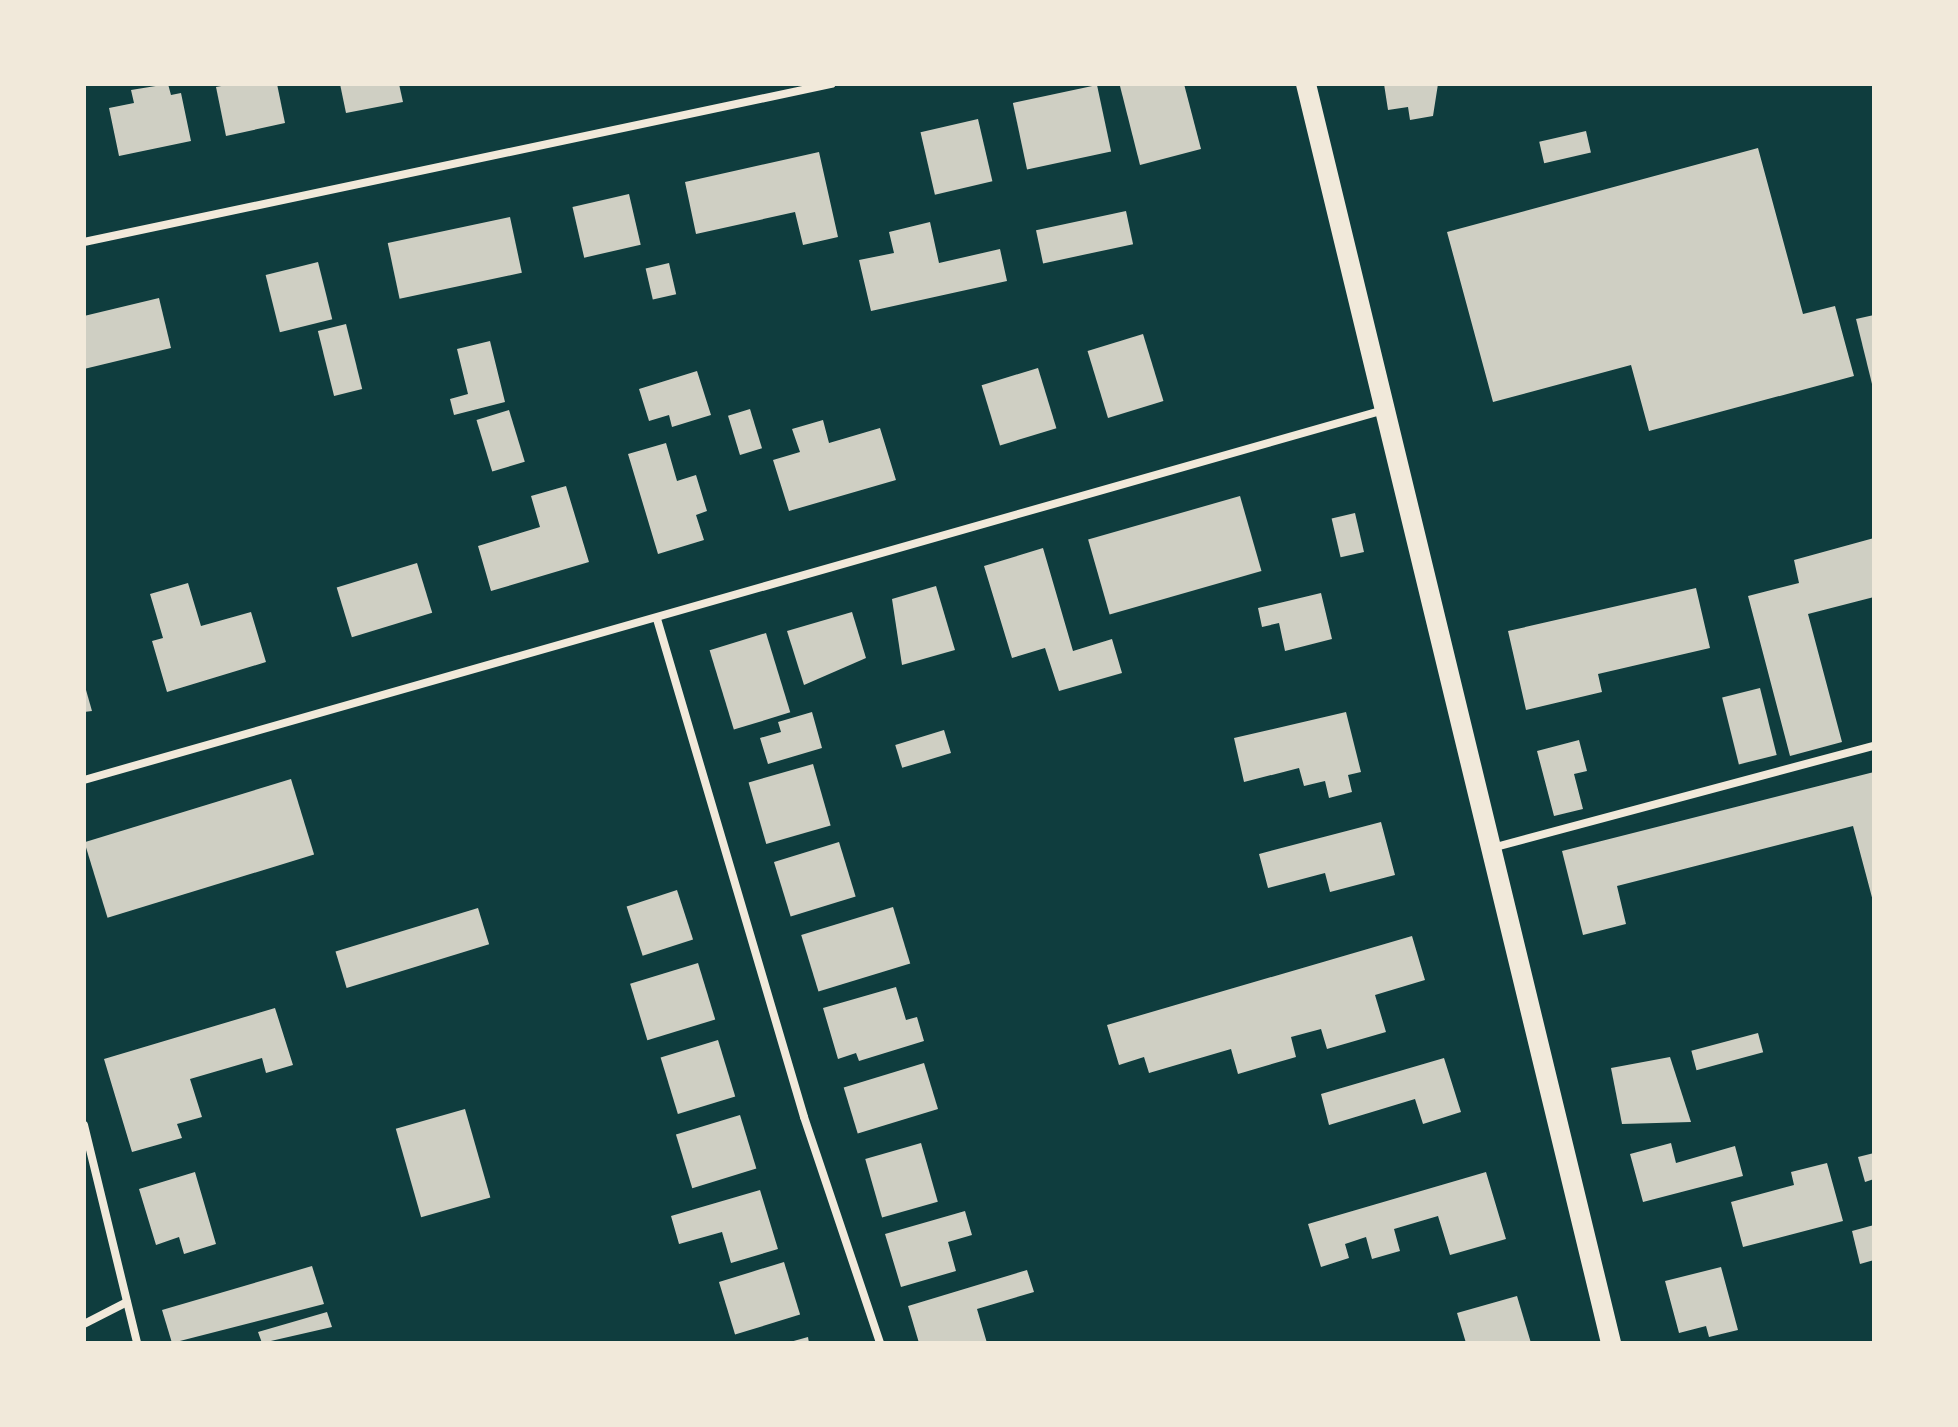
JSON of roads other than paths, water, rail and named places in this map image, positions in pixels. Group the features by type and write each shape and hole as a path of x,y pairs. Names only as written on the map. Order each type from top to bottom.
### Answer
{"main road":[{"path":"1306,84 1388,409 1611,1343"}],"street":[{"path":"84,242 831,84"},
{"path":"84,780 1388,409"},
{"path":"657,619 804,1117 880,1343"},
{"path":"1491,849 1874,746"},
{"path":"84,1125 137,1343"},
{"path":"84,1324 127,1302"}]}
